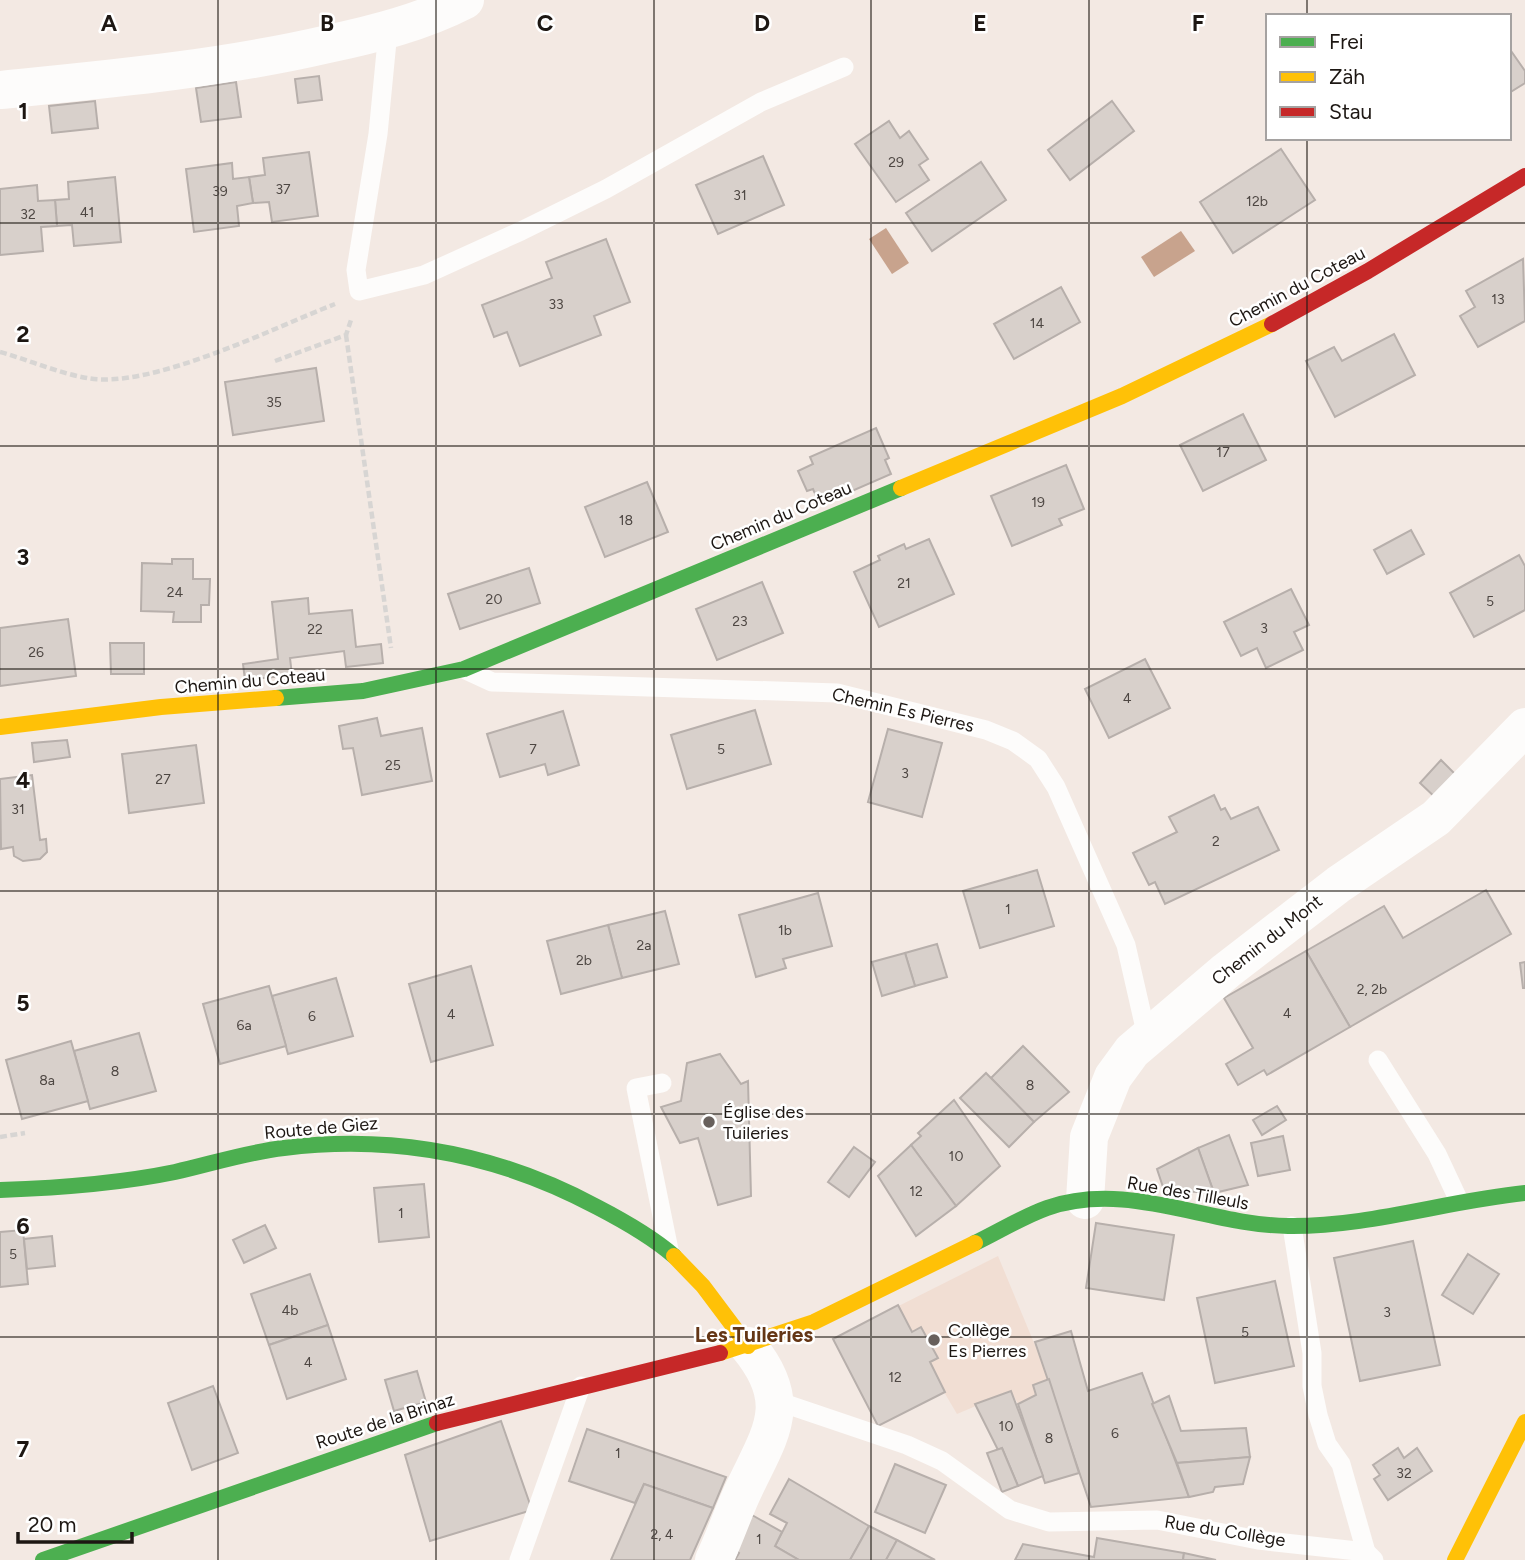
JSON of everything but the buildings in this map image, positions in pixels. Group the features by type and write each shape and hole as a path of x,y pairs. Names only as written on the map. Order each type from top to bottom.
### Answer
{"street":[{"path":"0,90 158,74 264,59 388,31 466,0"},
{"name":"Chemin du Coteau","path":"0,727 161,707 363,691 464,669 1134,391 1253,334 1334,290 1525,176"},
{"name":"Chemin du Mont","path":"1085,1200 1085,1160 1099,1105 1113,1077 1147,1037 1339,884 1436,818 1525,727"},
{"name":"Route de Giez","path":"0,1190 60,1189 113,1184 279,1149 390,1141 474,1155 523,1171 589,1201 669,1251 712,1297 748,1346"},
{"name":"Rue des Tilleuls","path":"748,1346 814,1322 1023,1217 1047,1208 1085,1200 1126,1199 1257,1225 1292,1226 1365,1219 1459,1201 1525,1193"},
{"path":"714,1560 774,1429 777,1401 762,1363 748,1346"},
{"name":"Route de la Brinaz","path":"43,1560 448,1419 748,1346"},
{"path":"1455,1560 1482,1502 1525,1422"}],"lane":[{"path":"388,31 378,134 356,270 359,291 424,275 521,231 606,189 761,102 844,67"},
{"name":"Chemin Es Pierres","path":"464,669 492,682 837,693 986,730 1013,741 1038,759 1056,787 1126,945 1147,1037"},
{"path":"1378,1060 1437,1154 1459,1201"},
{"path":"662,1083 636,1088 669,1251"},
{"path":"1292,1226 1312,1353 1312,1386 1318,1415 1327,1444 1340,1464 1370,1556"},
{"path":"519,1560 581,1386"},
{"name":"Rue du Collège","path":"777,1401 907,1445 942,1461 1010,1510 1049,1521 1157,1520 1370,1556"}],"path":[{"path":"359,291 346,335 393,662"},
{"path":"0,352 87,378 126,380 160,372 342,301 359,291"},
{"path":"275,361 346,335"},
{"path":"0,1137 25,1133"}],"shaded area":[{"path":"886,228 909,263 892,274 869,239"},
{"path":"1181,231 1195,251 1154,277 1141,257"},
{"name":"Collège Es Pierres","path":"998,1256 1049,1379 1034,1385 1036,1395 1018,1404 1011,1391 957,1414 944,1392 878,1426 833,1339"}],"traffic: fast":[{"path":"276,698 363,691 464,669 901,488"},
{"path":"0,1190 131,1180 284,1148 325,1144 406,1147 445,1152 522,1173 627,1223 674,1256"},
{"path":"975,1243 1047,1208 1077,1201 1137,1201 1258,1224 1288,1226 1377,1218 1525,1193"},
{"path":"43,1560 437,1423"}],"traffic: slow":[{"path":"901,488 1122,396 1272,324"},
{"path":"0,727 161,707 276,698"},
{"path":"720,1353 814,1322 975,1243"},
{"path":"674,1256 703,1286 748,1346"},
{"path":"1455,1560 1525,1422"}],"traffic: jam":[{"path":"1272,324 1368,271 1525,176"},
{"path":"437,1423 720,1353"}],"place":[{"name":"Église des Tuileries","path":"709,1122"},
{"name":"Collège Es Pierres","path":"934,1340"}],"district":[{"name":"Les Tuileries","path":"754,1334"}]}
